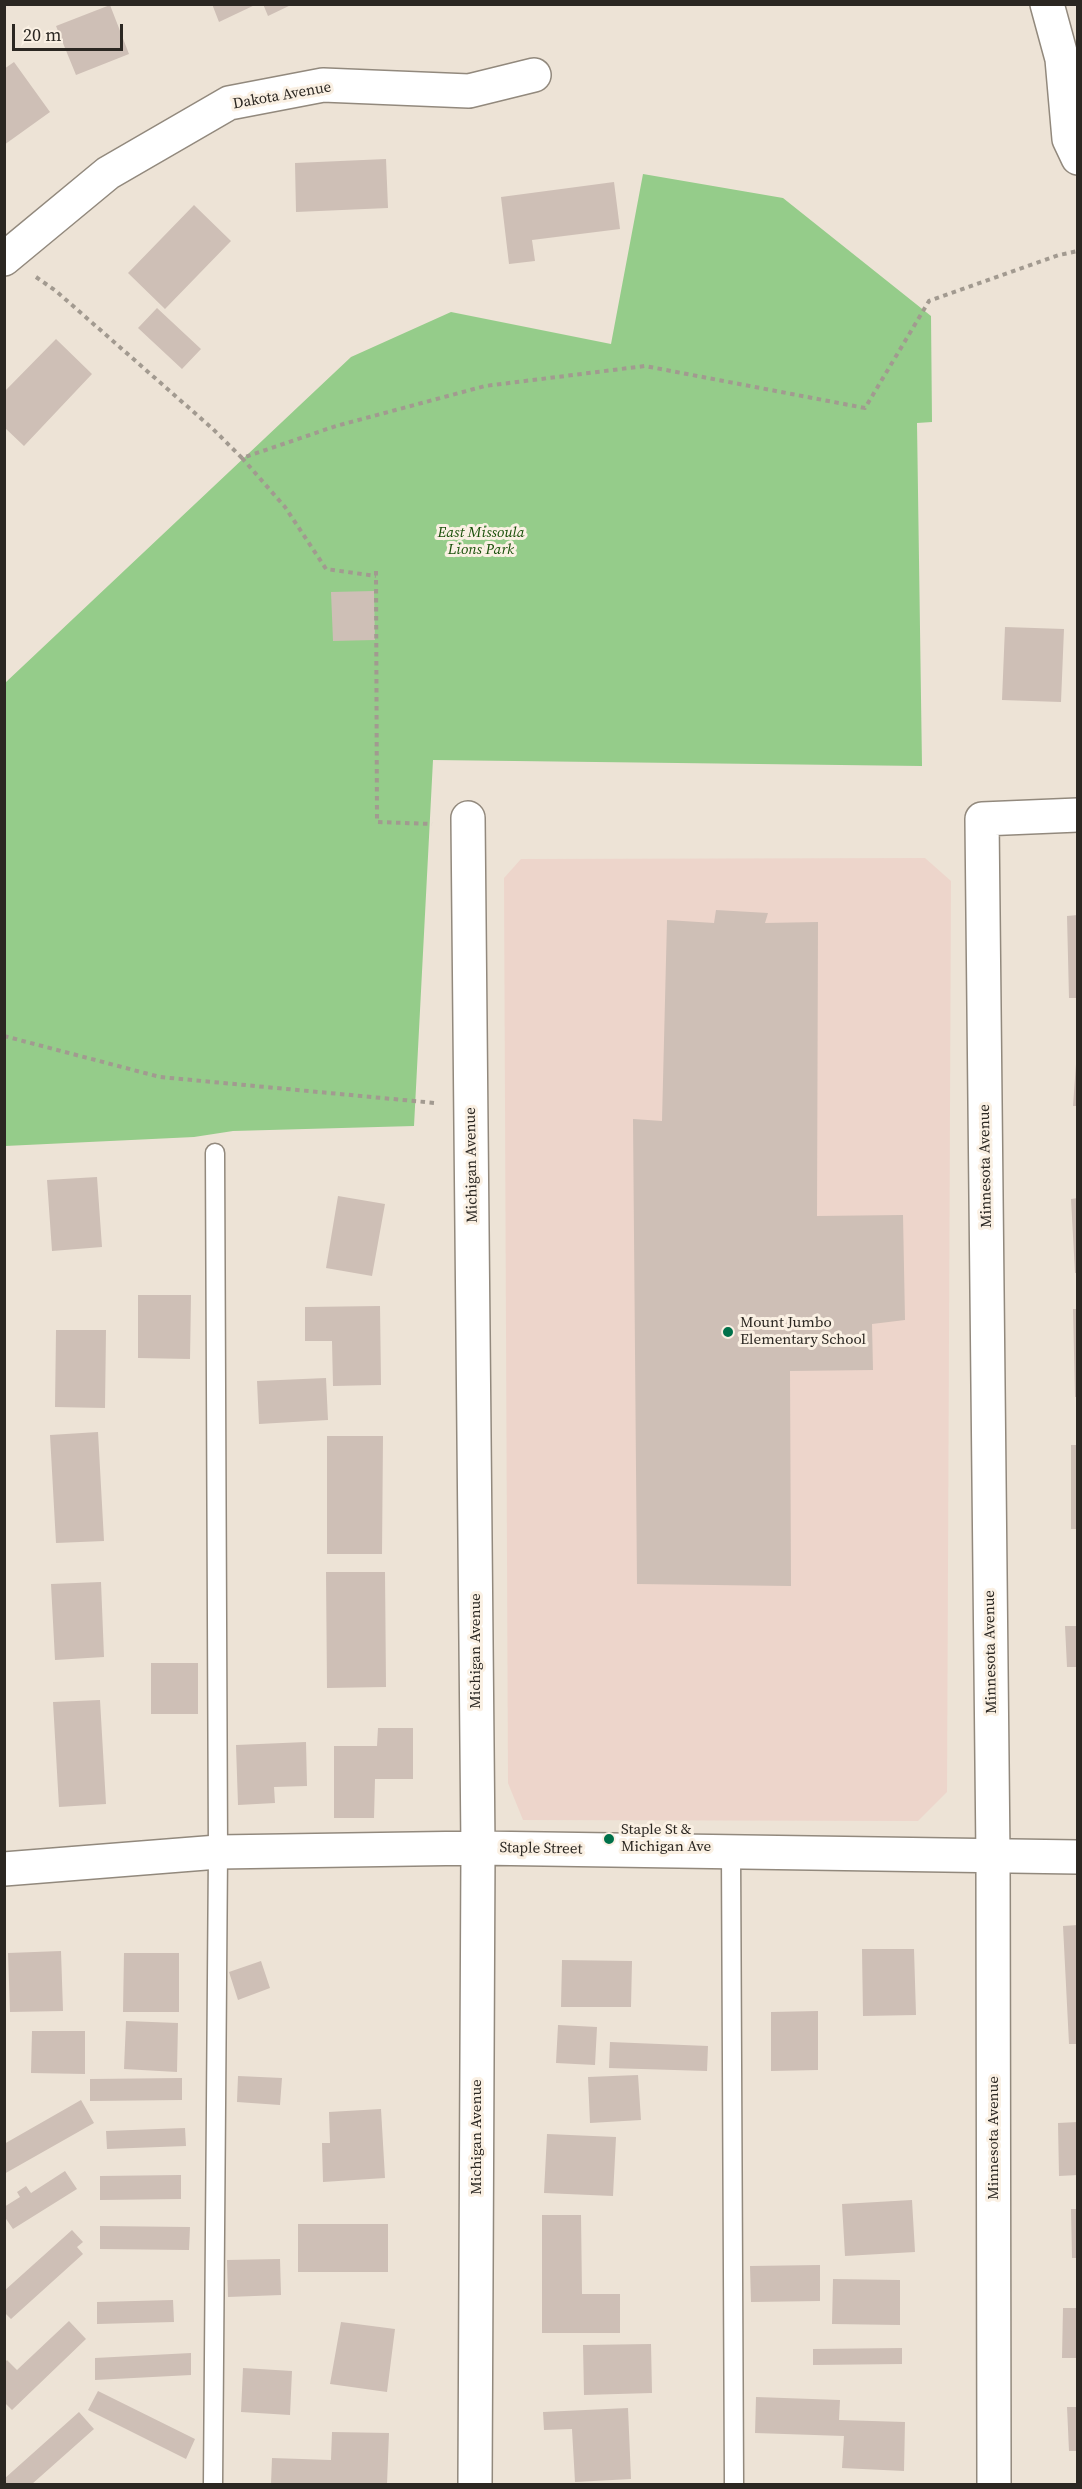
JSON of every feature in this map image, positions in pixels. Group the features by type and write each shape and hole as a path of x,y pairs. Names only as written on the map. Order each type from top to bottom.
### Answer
{"street":[{"path":"1047,4 1062,59 1069,139 1077,158"},
{"name":"Dakota Avenue","path":"4,259 108,173 230,103 323,85 469,91 534,75"},
{"name":"Minnesota Avenue","path":"994,2484 993,1856 982,819 1077,815"},
{"name":"Michigan Avenue","path":"468,822 478,1848 475,2484"},
{"name":"Staple Street","path":"4,1869 218,1852 478,1848 1077,1857"}],"lane":[{"path":"213,2484 218,1852 215,1153"},
{"path":"731,1852 734,2484"}],"path":[{"path":"242,458 336,426 485,386 645,366 865,408 929,301 1059,255 1077,251"},
{"path":"35,277 57,291 213,429 242,458 285,507 326,569 376,573 376,822 468,822"},
{"path":"4,1036 160,1077 471,1106"}],"shaded area":[{"name":"Mount Jumbo Elementary School","path":"925,858 951,881 947,1792 918,1821 523,1820 508,1783 504,878 521,859"}],"green space":[{"name":"East Missoula Lions Park","path":"643,174 783,198 931,316 932,422 917,423 922,766 433,760 414,1126 233,1131 194,1137 5,1146 5,683 351,357 451,312 611,344"}],"building":[{"path":"212,4 257,4 219,22"},
{"path":"263,4 293,4 268,16"},
{"path":"110,5 129,54 76,75 56,26"},
{"path":"14,62 50,112 4,145 4,69"},
{"path":"386,159 388,208 296,212 295,163"},
{"path":"614,182 620,229 532,240 535,261 509,264 501,197"},
{"path":"194,205 231,241 165,309 128,273"},
{"path":"157,308 201,349 182,369 138,328"},
{"path":"56,339 92,374 24,446 4,427 4,392"},
{"path":"374,591 375,640 333,641 331,592"},
{"path":"1005,627 1064,629 1061,702 1002,700"},
{"path":"716,910 768,913 765,923 818,922 817,1216 903,1215 905,1320 872,1324 873,1370 790,1371 791,1586 637,1584 633,1119 662,1121 667,920 714,923"},
{"path":"1078,915 1078,998 1069,998 1067,916"},
{"path":"1076,1064 1078,1064 1078,1106 1073,1106"},
{"path":"97,1177 102,1247 52,1251 47,1180"},
{"path":"338,1196 385,1204 372,1276 326,1268"},
{"path":"1078,1198 1078,1273 1075,1273 1071,1199"},
{"path":"138,1295 191,1295 190,1359 138,1358"},
{"path":"380,1306 381,1385 333,1386 332,1341 305,1341 305,1307"},
{"path":"1073,1309 1078,1309 1078,1397 1075,1397"},
{"path":"56,1330 106,1330 105,1408 55,1407"},
{"path":"326,1378 328,1420 259,1424 257,1381"},
{"path":"98,1432 104,1541 56,1543 50,1435"},
{"path":"327,1436 383,1436 382,1554 327,1554"},
{"path":"1071,1445 1078,1445 1078,1529 1071,1529"},
{"path":"326,1572 385,1572 386,1687 327,1688"},
{"path":"101,1582 104,1657 55,1660 51,1584"},
{"path":"1065,1626 1078,1626 1078,1667 1067,1667"},
{"path":"151,1663 198,1663 198,1714 151,1714"},
{"path":"100,1700 106,1804 59,1807 53,1702"},
{"path":"378,1728 413,1728 413,1779 375,1779 374,1818 334,1818 334,1746 377,1746"},
{"path":"306,1742 307,1786 274,1787 275,1803 238,1805 236,1745"},
{"path":"1078,1925 1078,2044 1069,2044 1063,1926"},
{"path":"862,1949 914,1949 916,2015 863,2016"},
{"path":"61,1951 63,2011 10,2012 8,1953"},
{"path":"124,1953 179,1953 179,2012 123,2012"},
{"path":"562,1960 632,1961 631,2007 561,2007"},
{"path":"261,1961 270,1988 238,2000 229,1972"},
{"path":"818,2011 818,2070 771,2071 771,2012"},
{"path":"126,2021 178,2023 177,2072 124,2069"},
{"path":"558,2025 597,2027 595,2065 556,2063"},
{"path":"32,2031 85,2031 85,2074 31,2073"},
{"path":"610,2042 708,2046 707,2071 609,2068"},
{"path":"638,2075 641,2120 590,2123 588,2077"},
{"path":"238,2076 282,2078 280,2105 237,2102"},
{"path":"182,2078 182,2100 90,2101 90,2079"},
{"path":"81,2100 94,2123 4,2174 4,2144"},
{"path":"381,2109 385,2178 323,2182 322,2143 330,2143 329,2112"},
{"path":"1078,2122 1078,2175 1059,2176 1058,2123"},
{"path":"185,2128 186,2146 107,2149 106,2131"},
{"path":"547,2134 616,2137 613,2196 544,2193"},
{"path":"65,2171 77,2189 13,2229 4,2216 4,2207 20,2197 17,2192 26,2186 31,2193"},
{"path":"181,2175 181,2199 100,2200 100,2176"},
{"path":"912,2200 915,2252 845,2256 842,2204"},
{"path":"1071,2209 1078,2209 1078,2258 1072,2258"},
{"path":"542,2215 581,2215 582,2294 620,2294 620,2333 542,2333"},
{"path":"298,2224 388,2224 388,2272 298,2272"},
{"path":"100,2226 190,2227 189,2250 100,2249"},
{"path":"72,2230 83,2242 77,2247 83,2254 11,2319 4,2312 4,2291"},
{"path":"280,2259 281,2295 228,2297 227,2260"},
{"path":"820,2265 820,2301 751,2302 750,2266"},
{"path":"833,2279 900,2280 900,2325 832,2324"},
{"path":"173,2300 174,2322 97,2324 97,2302"},
{"path":"1063,2308 1078,2308 1078,2358 1062,2358"},
{"path":"69,2321 86,2339 12,2410 5,2403 5,2362 7,2360 17,2370"},
{"path":"341,2322 395,2329 387,2392 330,2384"},
{"path":"651,2344 652,2393 584,2395 583,2345"},
{"path":"902,2348 902,2364 813,2365 813,2349"},
{"path":"191,2353 191,2375 95,2380 95,2358"},
{"path":"243,2368 292,2371 290,2415 241,2412"},
{"path":"98,2391 195,2439 186,2459 88,2410"},
{"path":"756,2397 840,2400 839,2420 905,2422 904,2471 842,2468 844,2436 755,2433"},
{"path":"1067,2407 1078,2407 1078,2451 1069,2451"},
{"path":"628,2408 631,2479 575,2482 572,2429 544,2430 543,2412"},
{"path":"79,2412 94,2429 32,2484 4,2484 4,2479"},
{"path":"332,2432 389,2433 387,2484 271,2484 272,2458 331,2460"}],"place":[{"name":"Mount Jumbo Elementary School","path":"728,1332"},
{"name":"Staple St & Michigan Ave","path":"609,1839"}]}
